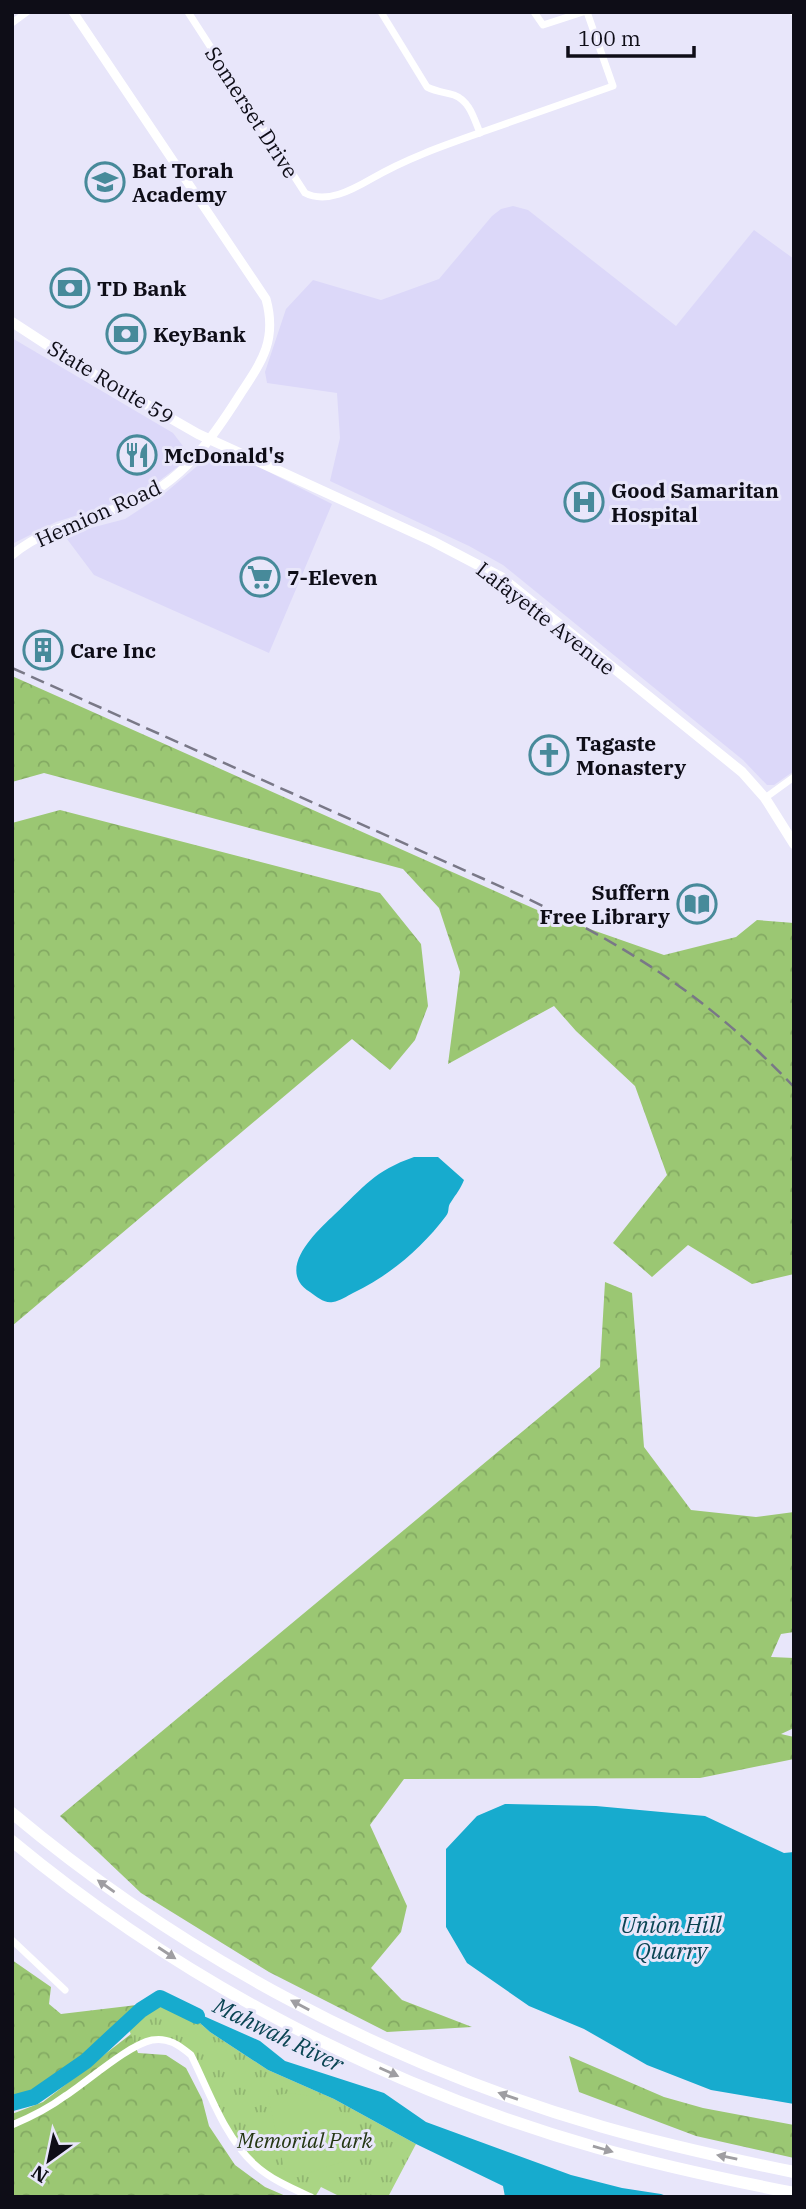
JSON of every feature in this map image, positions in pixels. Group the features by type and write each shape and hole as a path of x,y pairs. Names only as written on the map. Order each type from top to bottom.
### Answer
{"highway":[{"path":"12,1813 73,1863 186,1940 286,1997 389,2048 474,2084 603,2127 794,2172"},
{"path":"12,1841 60,1880 175,1958 275,2016 370,2063 466,2104 586,2144 687,2171 794,2193"}],"main road":[{"name":"State Route 59","path":"12,322 81,367 212,439"},
{"name":"Lafayette Avenue","path":"212,439 253,461 458,553 501,577 742,772 765,798 794,844"}],"street":[{"path":"12,23 27,12"},
{"name":"Hemion Road","path":"12,555 53,531 154,492 184,469 212,439 257,369 268,345 271,326 266,299 73,12"},
{"name":"Somerset Drive","path":"188,12 305,193 315,198 329,197 350,189 395,164 613,86 585,12 543,26 534,12"},
{"path":"381,12 427,87 439,94 462,99 470,108 480,133"},
{"path":"765,798 794,777"},
{"path":"12,1940 65,1990"},
{"path":"12,2125 63,2098 135,2047 150,2040 164,2039 178,2044 191,2055 238,2146 254,2164 273,2178 311,2197"}],"shaded area":[{"name":"Good Samaritan Hospital","path":"513,206 528,210 676,326 754,230 794,259 794,771 774,785 767,785 743,760 503,565 469,546 330,481 340,438 337,393 267,383 265,372 286,309 313,280 381,300 439,279 492,216 501,209"},
{"path":"12,338 173,433 186,450 180,465 151,487 106,506 56,522 12,544"},
{"path":"231,453 332,504 269,653 94,575 64,535 125,519 165,493 208,457"}],"green space":[{"path":"12,676 544,913 664,955 736,937 757,920 794,923 794,1274 752,1284 688,1245 652,1277 613,1243 667,1175 635,1086 576,1031 554,1006 448,1064 460,972 439,908 403,869 44,773 12,782"},
{"path":"60,810 380,893 421,944 428,1006 415,1040 390,1070 352,1039 12,1326 12,823"},
{"path":"605,1282 632,1293 644,1447 691,1510 756,1517 794,1512 794,1632 781,1634 771,1657 794,1658 794,1728 781,1734 794,1737 794,1759 700,1778 404,1779 370,1825 407,1906 401,1932 371,1968 402,2000 472,2027 387,2032 269,1972 141,1893 60,1816 600,1367"},
{"path":"12,1960 51,1987 49,2004 61,2014 137,2005 111,2032 63,2071 29,2091 12,2097"},
{"name":"Memorial Park","path":"160,1998 181,2006 210,2032 268,2070 334,2099 416,2144 388,2197 341,2197 321,2187 315,2197 311,2197 273,2178 238,2146 191,2055 164,2039 135,2047 127,2023"},
{"path":"131,2034 138,2053 166,2055 186,2068 202,2099 209,2126 235,2165 265,2187 288,2197 12,2197 12,2114 43,2102"},
{"path":"569,2056 664,2097 703,2108 794,2125 794,2158 696,2136 579,2092"},
{"path":"290,2093 317,2097 346,2115 368,2140 368,2153 294,2178 285,2172 268,2097"}],"water":[{"path":"414,1157 438,1157 464,1180 446,1216 404,1260 379,1278 341,1300 321,1300 300,1283 296,1273 297,1262 309,1241 370,1181 400,1162"},
{"name":"Union Hill Quarry","path":"505,1804 596,1806 705,1816 784,1853 794,1852 794,2104 711,2090 647,2065 584,2029 529,2006 467,1963 446,1927 446,1849 477,1816"},
{"path":"181,2006 260,2041 285,2061 384,2093 426,2122 571,2175 669,2197 505,2197 503,2186 416,2144 334,2099 268,2070 210,2032"}],"waterway":[{"name":"Mahwah River","path":"12,2103 34,2097 86,2061 141,2010 160,1998 197,2016"}],"railway":[{"path":"12,668 563,916 635,957 701,1002 794,1087"}],"place":[{"name":"Bat Torah Academy","path":"105,182"},
{"name":"TD Bank","path":"70,288"},
{"name":"KeyBank","path":"126,334"},
{"name":"McDonald's","path":"137,455"},
{"name":"Good Samaritan Hospital","path":"584,502"},
{"name":"7-Eleven","path":"260,577"},
{"name":"Care Inc","path":"43,650"},
{"name":"Tagaste Monastery","path":"549,755"},
{"name":"Suffern Free Library","path":"697,904"}]}
